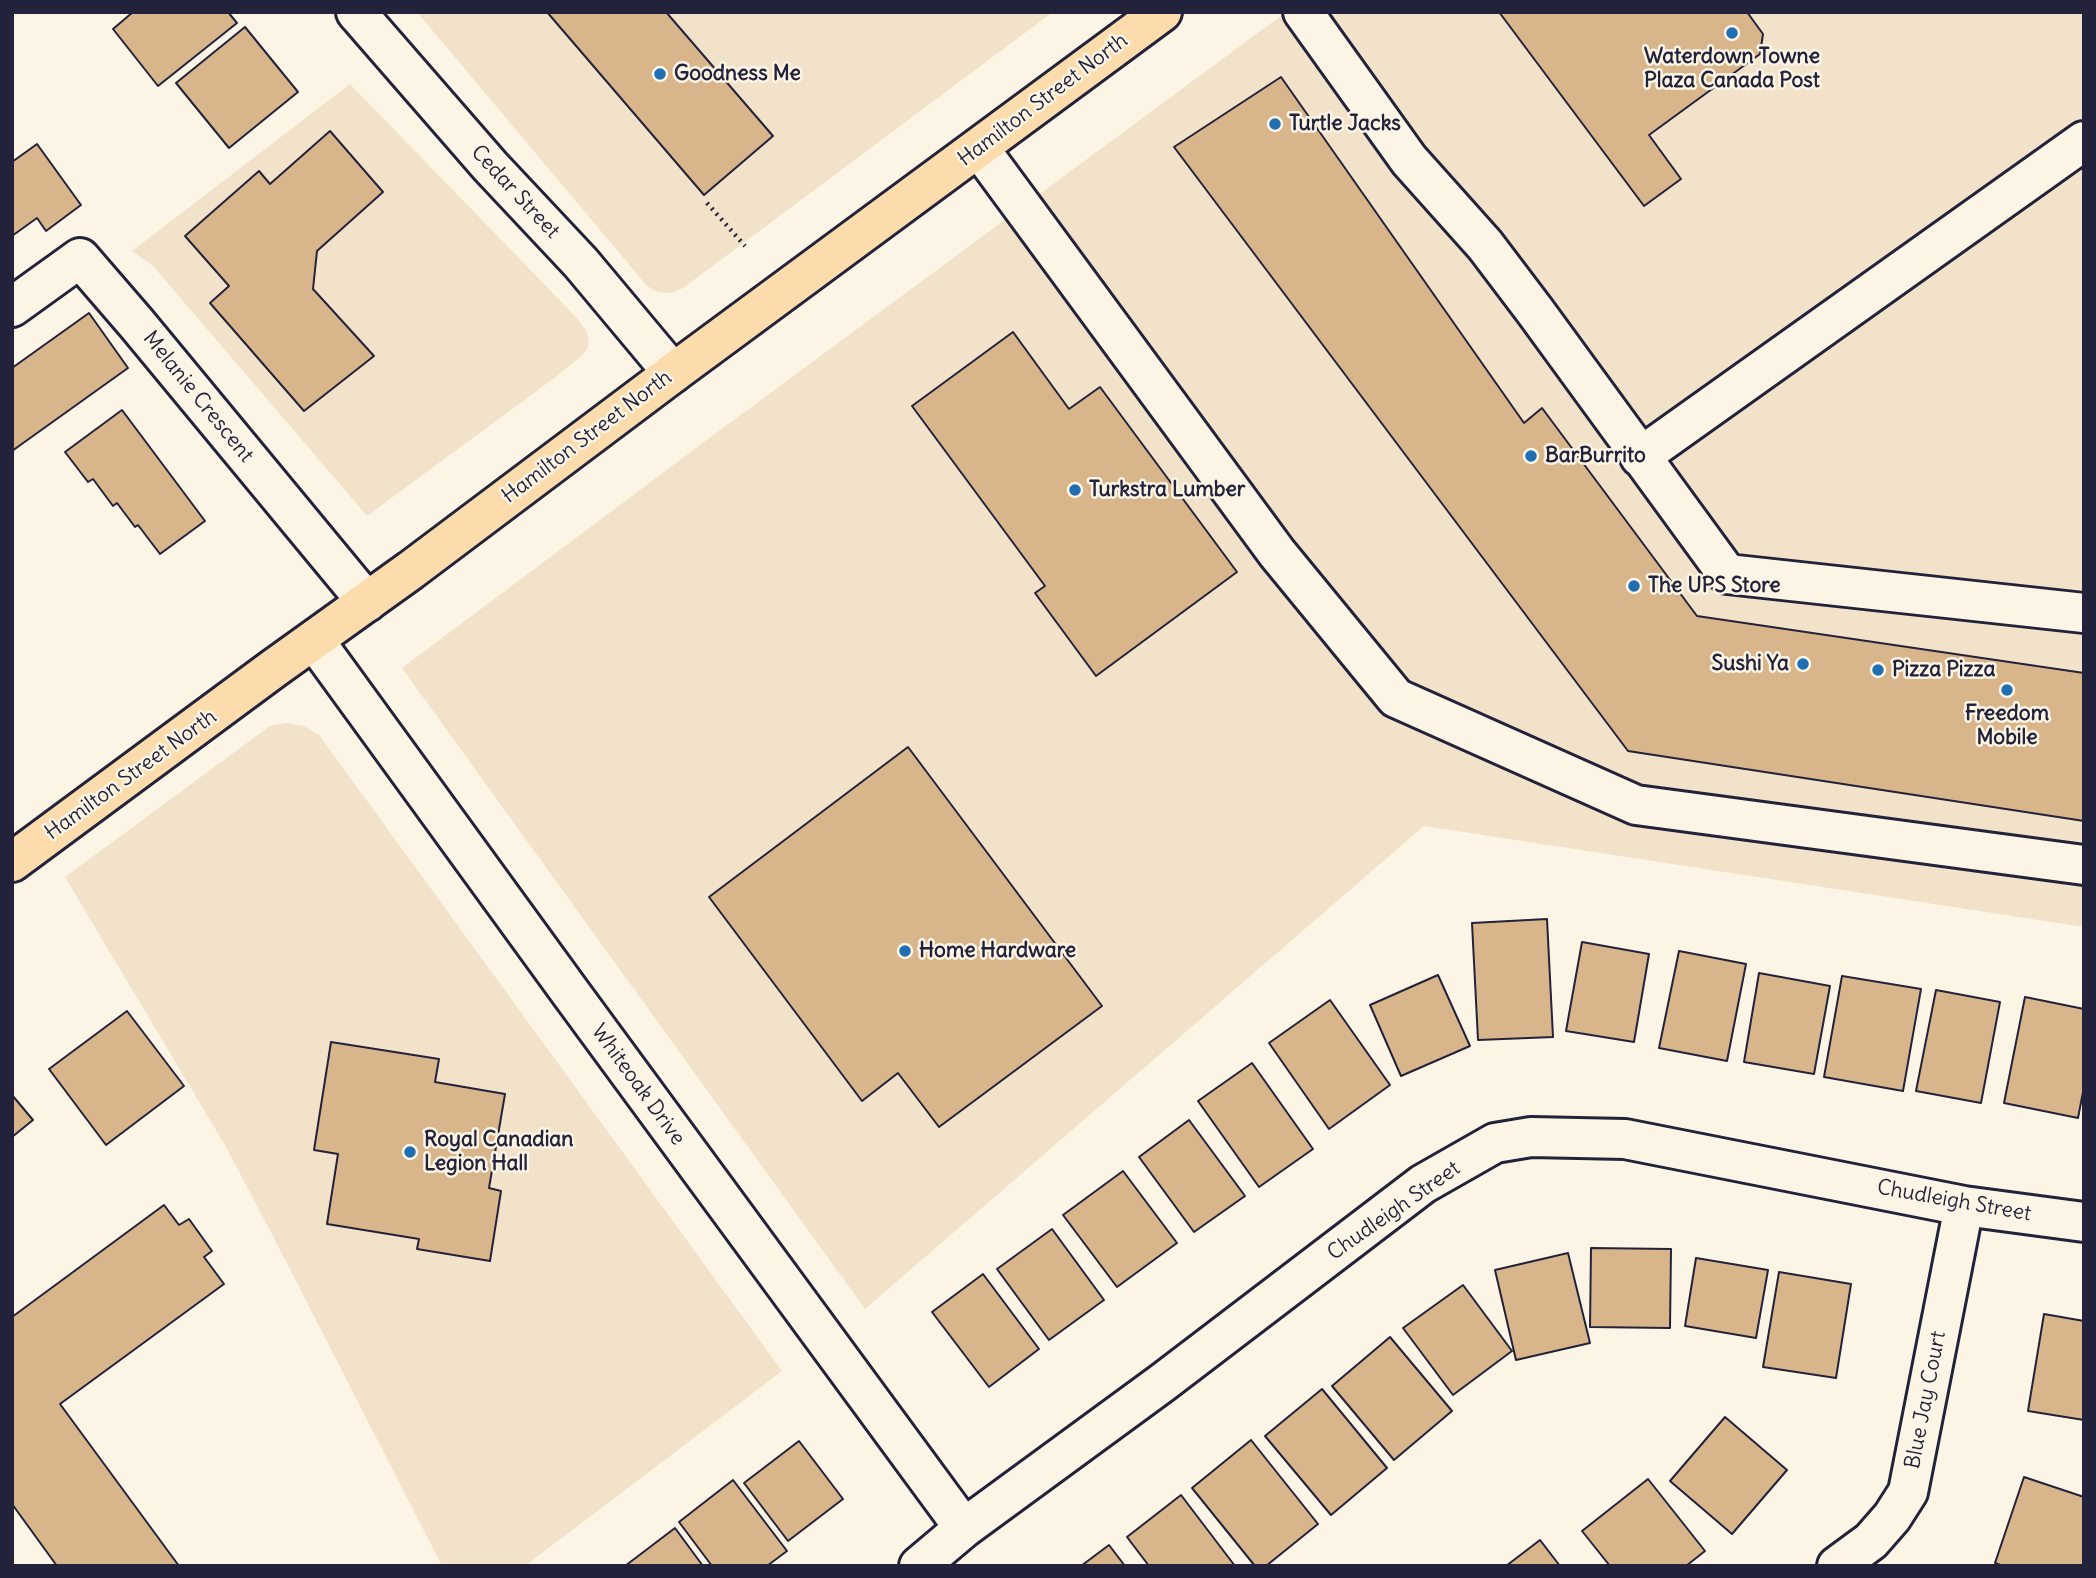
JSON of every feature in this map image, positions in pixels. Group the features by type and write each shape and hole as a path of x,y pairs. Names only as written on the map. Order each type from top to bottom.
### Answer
{"main road":[{"name":"Hamilton Street North","path":"12,862 367,602 1161,12"}],"street":[{"name":"Cedar Street","path":"356,12 490,166 581,263 673,373"},
{"path":"1303,12 1409,160 1485,244 1727,574 2084,613"},
{"path":"1640,457 2084,141"},
{"path":"979,148 1277,553 1396,698 1636,805 2084,865"},
{"name":"Melanie Crescent","path":"12,307 80,258 138,324 367,602"},
{"name":"Whiteoak Drive","path":"314,640 964,1528"},
{"name":"Chudleigh Street","path":"919,1566 964,1528 1162,1383 1423,1184 1495,1143 1531,1136 1625,1139 1964,1206 2084,1222"},
{"name":"Blue Jay Court","path":"1837,1566 1871,1541 1892,1517 1908,1492 1964,1206"}],"path":[{"path":"707,203 745,246"}],"shaded area":[{"path":"417,12 1053,12 683,288 671,293 658,292 647,286"},
{"path":"1286,12 2084,12 2084,927 1424,826 865,1309 402,668"},
{"path":"350,84 577,318 589,341 581,356 557,376 367,516 153,266 132,251"},
{"path":"286,723 304,726 319,735 782,1371 525,1566 442,1566 226,1147 65,877 270,726"}],"building":[{"path":"133,12 228,12 237,23 158,86 113,29"},
{"name":"Goodness Me","path":"547,12 666,12 773,136 704,195"},
{"path":"1499,12 1747,12 1763,34 1760,54 1649,135 1681,179 1644,206"},
{"path":"245,27 298,92 229,148 176,83"},
{"path":"1281,77 1524,423 1542,408 1697,616 2084,673 2084,821 1628,751 1174,147"},
{"path":"330,131 383,192 317,251 313,289 374,356 304,411 210,303 229,286 185,236 259,171 270,184"},
{"path":"37,144 81,205 46,231 37,218 12,236 12,162"},
{"path":"89,313 128,368 12,451 12,368"},
{"name":"Turkstra Lumber","path":"1013,332 1069,409 1100,387 1237,572 1096,676 1035,593 1045,586 912,406"},
{"path":"122,410 205,521 160,554 138,525 135,527 117,503 113,506 93,479 88,482 65,452"},
{"name":"Home Hardware","path":"908,747 1102,1006 939,1127 898,1073 862,1101 709,897"},
{"path":"1547,919 1553,1037 1478,1040 1472,923"},
{"path":"1582,942 1649,954 1634,1042 1566,1031"},
{"path":"1679,951 1746,964 1727,1061 1659,1048"},
{"path":"1759,973 1830,986 1814,1074 1744,1062"},
{"path":"1438,975 1470,1046 1401,1076 1370,1005"},
{"path":"1842,976 1921,989 1903,1091 1824,1077"},
{"path":"1936,990 2000,1002 1981,1103 1916,1091"},
{"path":"2025,997 2084,1009 2084,1087 2078,1118 2004,1103"},
{"path":"1330,1000 1390,1085 1329,1129 1269,1043"},
{"path":"127,1011 184,1086 106,1145 49,1069"},
{"name":"Royal Canadian Legion Hall","path":"331,1042 439,1059 435,1082 505,1094 489,1188 501,1191 490,1261 417,1249 419,1239 327,1224 338,1154 314,1150"},
{"path":"1252,1063 1313,1149 1259,1187 1198,1101"},
{"path":"12,1095 33,1120 12,1137"},
{"path":"1189,1120 1245,1196 1194,1232 1139,1157"},
{"path":"1123,1171 1177,1243 1117,1287 1063,1215"},
{"path":"164,1205 179,1225 189,1219 212,1251 204,1257 224,1284 60,1404 179,1566 57,1566 12,1504 12,1317"},
{"path":"1052,1229 1104,1300 1049,1340 997,1269"},
{"path":"1591,1248 1671,1249 1670,1328 1590,1327"},
{"path":"1568,1253 1590,1343 1516,1360 1495,1270"},
{"path":"1696,1258 1768,1270 1756,1338 1685,1326"},
{"path":"1779,1272 1851,1284 1836,1378 1763,1367"},
{"path":"983,1274 1039,1349 989,1387 932,1312"},
{"path":"1463,1285 1512,1351 1453,1395 1403,1328"},
{"path":"2044,1314 2084,1321 2084,1420 2028,1411"},
{"path":"1390,1337 1452,1411 1394,1460 1332,1386"},
{"path":"1322,1389 1387,1468 1331,1515 1265,1436"},
{"path":"1725,1417 1787,1470 1732,1534 1670,1481"},
{"path":"1251,1440 1318,1524 1266,1566 1255,1566 1192,1488"},
{"path":"799,1441 843,1499 788,1541 744,1483"},
{"path":"2024,1477 2084,1497 2084,1566 2003,1566 1995,1563"},
{"path":"1648,1479 1705,1551 1686,1566 1610,1566 1582,1531"},
{"path":"733,1480 787,1551 767,1566 712,1566 679,1522"},
{"path":"1181,1495 1235,1566 1149,1566 1127,1537"},
{"path":"675,1528 703,1566 625,1566"},
{"path":"1540,1540 1560,1566 1506,1566"},
{"path":"1109,1545 1125,1566 1081,1566"}],"place":[{"name":"Waterdown Towne Plaza Canada Post","path":"1732,33"},
{"name":"Goodness Me","path":"660,74"},
{"name":"Turtle Jacks","path":"1275,124"},
{"name":"BarBurrito","path":"1531,456"},
{"name":"Turkstra Lumber","path":"1075,490"},
{"name":"The UPS Store","path":"1634,586"},
{"name":"Sushi Ya","path":"1803,664"},
{"name":"Pizza Pizza","path":"1878,670"},
{"name":"Freedom Mobile","path":"2007,690"},
{"name":"Home Hardware","path":"905,951"},
{"name":"Royal Canadian Legion Hall","path":"410,1152"}]}
